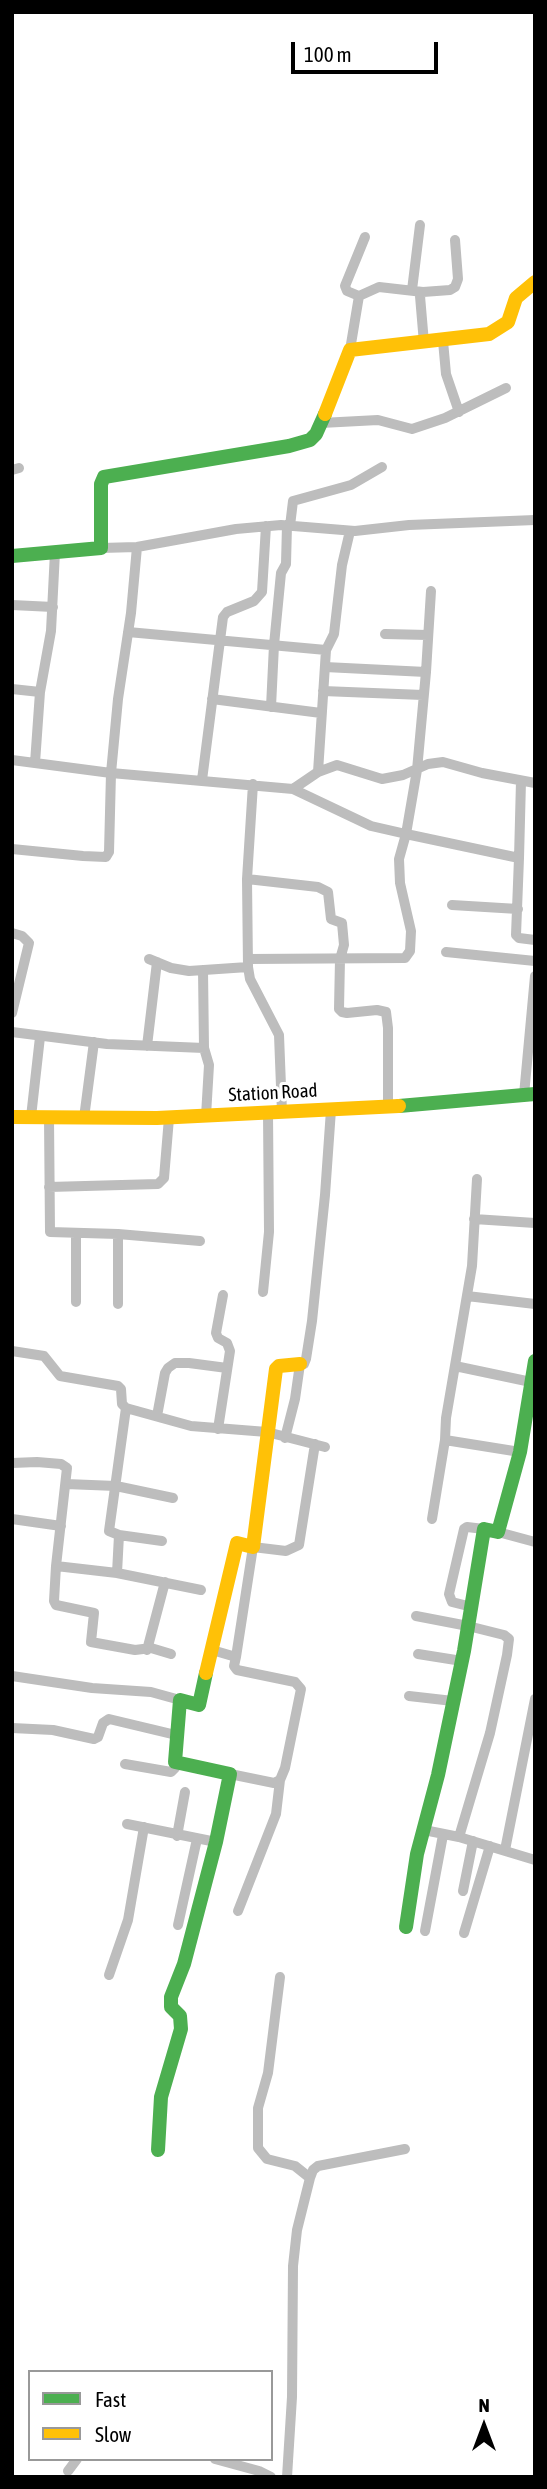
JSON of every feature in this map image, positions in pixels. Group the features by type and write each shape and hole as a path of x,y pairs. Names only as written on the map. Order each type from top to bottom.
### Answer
{"street":[{"path":"420,225 417,291 420,296 424,343"},
{"path":"365,237 345,286 347,291 359,296 379,287 417,291 450,290 455,287 458,279 455,240"},
{"path":"350,351 489,334 509,322 516,298 535,282"},
{"path":"101,548 100,484 104,477 303,443 313,438 350,351 359,296"},
{"path":"443,341 446,374 458,412"},
{"path":"321,422 378,420 412,429 458,412 506,388"},
{"path":"271,707 281,573 286,564 293,501 351,485 382,467"},
{"path":"13,553 137,547 266,526 350,531 462,521 535,520"},
{"path":"202,780 223,617 227,612 254,601 261,592 266,526"},
{"path":"318,772 326,650 334,634 342,565 350,531"},
{"path":"12,849 106,857 109,852 111,773 137,547"},
{"path":"35,763 40,692 51,631 55,551"},
{"path":"146,1046 153,961 170,968 189,971 248,963 405,958 410,951 411,932 400,883 399,859 406,834 416,770 431,591"},
{"path":"12,605 52,607"},
{"path":"128,632 326,650"},
{"path":"385,634 428,635"},
{"path":"325,667 426,672"},
{"path":"12,689 40,692"},
{"path":"323,691 423,695"},
{"path":"212,699 321,713"},
{"path":"12,760 111,773 293,789 372,826 519,858"},
{"path":"293,789 318,772 337,765 382,779 428,764 443,762 535,783"},
{"path":"521,781 516,935 519,938 535,940"},
{"path":"253,784 247,879 248,963 250,979 279,1035 268,1257 263,1292"},
{"path":"247,879 318,887 328,892 331,919 342,923 344,945 340,959 338,1000 342,1012 377,1010 386,1013 388,1107"},
{"path":"452,905 518,909"},
{"path":"12,933 22,936 29,943 12,1013"},
{"path":"446,952 535,961"},
{"path":"204,970 204,1048 209,1065 206,1116"},
{"path":"530,1094 535,976"},
{"path":"12,1032 94,1042 204,1048"},
{"path":"31,1117 40,1037"},
{"path":"84,1118 94,1042"},
{"name":"Station Road","path":"12,1117 169,1118 388,1107 530,1094"},
{"path":"238,1911 273,1824 301,1697 299,1684 240,1671 234,1666 253,1547 276,1369 279,1366 304,1364 306,1359 326,1195 331,1110"},
{"path":"49,1118 50,1232 200,1241"},
{"path":"49,1187 158,1184 164,1178 169,1118"},
{"path":"432,1519 472,1266 477,1179"},
{"path":"474,1219 535,1223"},
{"path":"76,1233 76,1301"},
{"path":"118,1234 118,1304"},
{"path":"218,1429 229,1346 216,1334 223,1295"},
{"path":"467,1296 535,1304"},
{"path":"12,1351 44,1356 60,1376 118,1386 121,1389 122,1404 127,1408 187,1425 267,1432 320,1445 299,1545 286,1551 237,1543 199,1705 131,1689 92,1688 12,1676"},
{"path":"406,1927 417,1854 438,1775 472,1607 491,1531 520,1452 535,1361"},
{"path":"157,1416 168,1367 175,1363 189,1363 227,1368"},
{"path":"285,1438 300,1364"},
{"path":"455,1366 531,1382"},
{"path":"127,1408 109,1531 162,1541"},
{"path":"445,1440 520,1452"},
{"path":"12,1463 61,1464 67,1468 56,1566 56,1605 94,1613 91,1642 147,1650 151,1648 171,1654"},
{"path":"66,1484 116,1486 173,1498"},
{"path":"12,1521 61,1526"},
{"path":"472,1607 452,1602 449,1594 464,1529 467,1527 491,1531 535,1542"},
{"path":"117,1573 119,1535"},
{"path":"56,1566 117,1573 201,1590"},
{"path":"147,1650 165,1582"},
{"path":"416,1616 468,1626 504,1635 509,1639 490,1732 459,1838"},
{"path":"212,1650 236,1657"},
{"path":"418,1654 461,1661"},
{"path":"409,1696 453,1701"},
{"path":"505,1850 535,1699"},
{"path":"125,1763 172,1772 175,1768 180,1700"},
{"path":"12,1728 52,1730 94,1739 98,1737 103,1723 109,1719 176,1735"},
{"path":"175,1762 274,1783 281,1780"},
{"path":"158,2150 161,2097 181,2029 180,2016 171,2007 171,1997 184,1964 216,1842 230,1774"},
{"path":"177,1836 185,1792"},
{"path":"127,1824 216,1842"},
{"path":"109,1975 128,1920 144,1827"},
{"path":"424,1830 473,1841 535,1860"},
{"path":"425,1931 443,1835"},
{"path":"178,1925 197,1839"},
{"path":"463,1891 473,1841"},
{"path":"464,1933 490,1846"},
{"path":"280,1977 268,2073 258,2108 258,2148 267,2158 295,2166 310,2178"},
{"path":"287,2477 292,2397 293,2266 297,2230 310,2178 318,2166 405,2148"},
{"path":"68,2472 76,2461"},
{"path":"222,2461 271,2477"}],"traffic: fast":[{"path":"12,556 101,548 101,484 104,477 289,446 310,440 316,434 325,414"},
{"path":"399,1106 535,1094"},
{"path":"406,1927 417,1854 438,1775 464,1651 484,1529 498,1532 520,1452 535,1361"},
{"path":"158,2150 161,2097 181,2029 180,2016 171,2007 171,1997 184,1964 216,1842 230,1774 175,1762 180,1700 199,1705 206,1673"}],"traffic: slow":[{"path":"325,414 350,350 489,334 508,322 516,298 535,282"},
{"path":"12,1117 157,1118 399,1106"},
{"path":"206,1673 237,1543 253,1547 276,1369 279,1366 300,1364"}]}
